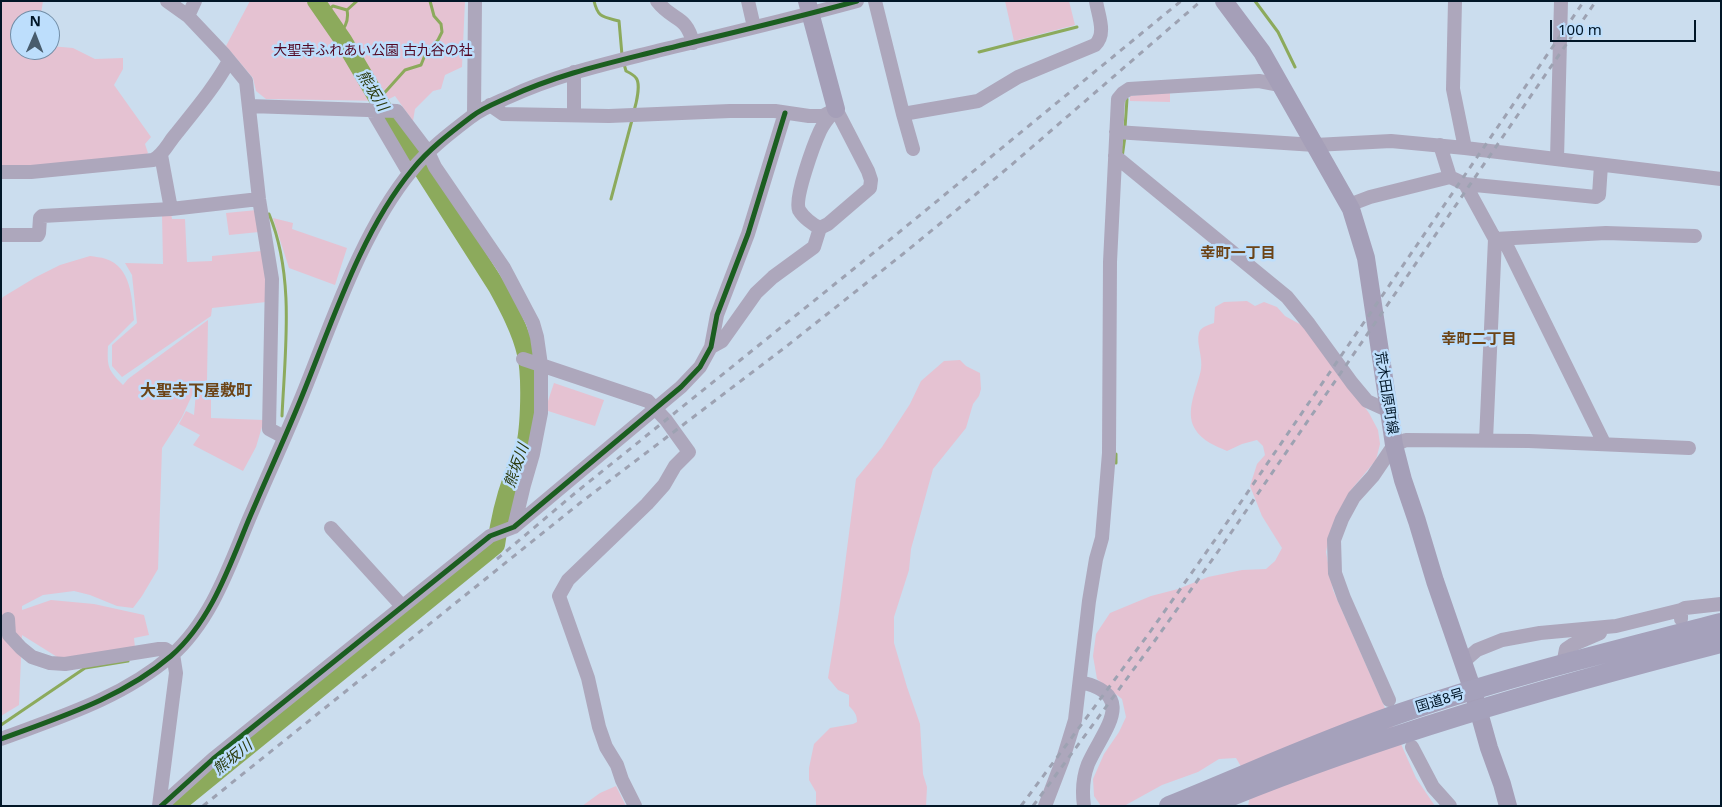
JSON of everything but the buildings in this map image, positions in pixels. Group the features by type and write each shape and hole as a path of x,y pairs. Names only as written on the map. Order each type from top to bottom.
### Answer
{"highway":[{"name":"国道8号","path":"1207,806 1276,777 1427,725 1475,700 1563,665 1721,623"},
{"name":"国道8号","path":"1169,806 1399,714 1576,681 1721,643"}],"main road":[{"name":"荒木田原町線","path":"1224,1 1262,52 1348,205 1366,258 1394,445 1403,480 1508,806"},
{"path":"809,8 836,109"}],"street":[{"path":"167,1 188,16 224,53 229,62 246,81 259,199 272,280 269,429 284,437"},
{"path":"188,16 195,1"},
{"path":"474,114 475,1"},
{"path":"657,1 672,15 684,21 690,30 693,42"},
{"path":"748,1 754,27"},
{"path":"1,739 90,705 128,687 173,654 201,620 217,592 300,403 353,272 379,217 391,197 428,152 474,114 535,85 574,72 754,27 809,8 857,1"},
{"path":"875,1 912,149"},
{"path":"904,114 978,101 1018,76 1095,45 1100,40 1102,32 1096,1"},
{"path":"1455,1 1453,89 1465,148"},
{"path":"1557,159 1561,1"},
{"path":"1,172 31,172 74,166 146,162 161,155 170,141 218,82 229,62"},
{"path":"574,72 574,115"},
{"path":"1045,806 1064,759 1075,720 1089,601 1096,559 1102,538 1109,453 1110,262 1118,99 1129,89 1258,81 1280,85"},
{"path":"490,105 503,114 609,116 730,111 775,111 823,116 836,109"},
{"path":"249,106 397,111 428,152 436,168 508,276 533,323 541,365 542,413 533,454 512,528"},
{"path":"711,347 722,341 756,293 773,277 814,247 820,228 828,224 870,188 871,180 868,171 836,109"},
{"path":"820,228 813,225 799,210 799,194 820,131 836,109"},
{"path":"374,110 411,171"},
{"path":"160,806 214,759 490,536 512,528 681,387 700,368 711,347 717,315 748,234 785,113"},
{"path":"1116,132 1315,145 1391,141 1440,145 1721,179"},
{"path":"1440,145 1450,177"},
{"path":"161,155 171,209"},
{"path":"1115,156 1287,297 1310,324 1367,401 1389,411"},
{"path":"1348,205 1370,197 1450,177 1465,184 1596,197 1599,195 1600,165"},
{"path":"1465,184 1499,240 1604,443"},
{"path":"1,235 38,235 40,218 42,216 171,209 259,199"},
{"path":"1499,240 1606,234 1695,236"},
{"path":"1486,440 1499,240"},
{"path":"523,359 648,401 675,431 689,452 675,466 664,486 568,580 559,596 588,678 603,740 635,806"},
{"path":"1390,700 1344,598 1335,573 1333,555 1334,540 1342,519 1354,497 1373,476 1394,445 1406,440 1486,440 1604,443 1689,448"},
{"path":"331,528 402,606"},
{"path":"1462,663 1477,650 1502,640 1540,633 1616,626 1681,615 1691,607 1721,604"},
{"path":"8,618 9,635 21,648 32,656 50,663 65,664 159,649 164,649 173,654"},
{"path":"1563,665 1566,649 1572,644 1616,626"},
{"path":"160,806 176,673 173,654"},
{"path":"1080,682 1095,686 1104,691 1110,698 1113,708 1109,722 1085,774 1084,806"},
{"path":"1412,747 1433,787 1450,806"}],"green space":[{"path":"1,1 43,1 42,10 10,10 10,60 60,60 60,47 73,48 95,59 123,58 123,69 114,85 151,137 145,144 148,153 141,158 20,168 1,166"},
{"name":"大聖寺ふれあい公園 古九谷の社","path":"250,1 465,1 462,67 445,75 441,89 433,91 415,109 413,121 395,96 385,101 266,99 256,91 253,78 226,46"},
{"path":"1005,1 1069,1 1075,25 1014,41"},
{"path":"1170,92 1170,102 1130,101 1130,96"},
{"path":"257,210 259,232 229,235 226,213"},
{"path":"171,213 172,219 185,219 187,262 212,261 212,256 262,251 267,281 266,302 212,308 211,316 122,377 112,366 112,345 137,323 132,275 125,263 163,264 162,214"},
{"path":"273,218 293,223 292,229 347,248 335,285 289,268"},
{"path":"90,256 104,258 114,263 121,269 129,284 134,320 108,346 111,372 118,380 123,385 128,379 208,320 207,381 194,391 182,417 162,448 158,569 133,608 117,606 74,591 43,595 22,606 22,610 51,600 94,604 144,615 149,635 134,638 135,648 62,660 22,635 19,705 1,716 1,300 36,277 60,265"},
{"path":"1247,301 1255,306 1264,302 1277,307 1285,316 1305,327 1369,413 1378,430 1380,444 1376,460 1351,490 1329,537 1326,552 1333,590 1416,778 1435,806 1248,806 1252,785 1236,758 1219,759 1198,772 1162,785 1124,806 1101,806 1094,796 1093,779 1104,754 1119,732 1126,717 1122,699 1097,679 1093,656 1096,634 1110,613 1151,596 1178,589 1208,577 1242,570 1266,569 1275,561 1282,548 1262,516 1250,486 1257,464 1265,455 1263,446 1257,440 1227,451 1201,437 1195,429 1191,415 1191,407 1201,369 1198,341 1200,331 1205,326 1214,323 1215,307 1224,302"},
{"path":"960,360 966,366 980,373 981,389 979,396 973,404 966,428 933,469 911,549 909,570 894,617 894,643 920,724 923,774 927,787 926,806 816,806 816,792 809,780 809,768 814,744 830,728 857,722 855,713 849,706 849,695 838,690 828,678 839,611 856,479 882,447 910,404 921,381 944,361"},
{"path":"554,383 604,400 595,426 545,410"},
{"path":"211,386 211,418 264,420 256,447 243,471 193,445 200,435 179,424 186,411 194,415 196,392 201,387"},
{"path":"616,786 626,806 582,806 600,793"}],"waterway":[{"name":"熊坂川","path":"175,806 496,545 500,519 512,478 523,454 528,429 528,363 524,345 514,319 497,287 386,113 343,40 316,1"},
{"path":"339,34 346,23 348,17 347,10 357,1"},
{"path":"378,100 405,70 421,65 425,55 438,40 442,32 441,24 434,16 430,1"},
{"path":"594,1 599,14 619,21 622,55"},
{"path":"1255,1 1278,32 1295,67"},
{"path":"324,13 333,6 347,10"},
{"path":"979,52 1077,27"},
{"path":"624,64 626,71 636,78 638,85 634,111"},
{"path":"1125,128 1127,99"},
{"path":"611,199 632,120"},
{"path":"1122,158 1125,136"},
{"path":"269,214 277,238 285,288 286,340 282,416"},
{"path":"1116,454 1116,463"},
{"path":"1,725 85,668 128,661"}],"railway":[{"path":"497,559 574,494 892,238 1181,1"},
{"path":"203,806 580,503 783,349 903,254 1009,167 1201,1"},
{"path":"1021,806 1150,632 1217,537 1584,1"},
{"path":"1033,806 1224,543 1596,1"}],"cycle path":[{"path":"1,739 90,705 132,684 171,656 197,627 218,592 226,574 362,251 394,195 418,163 440,142 484,108 560,77 857,1"},
{"path":"161,806 213,759 490,536 514,527 681,387 700,367 711,347 717,315 748,234 785,113"}],"district":[{"name":"幸町一丁目","path":"1238,254"},
{"name":"幸町二丁目","path":"1479,340"},
{"name":"大聖寺下屋敷町","path":"196,391"}]}
